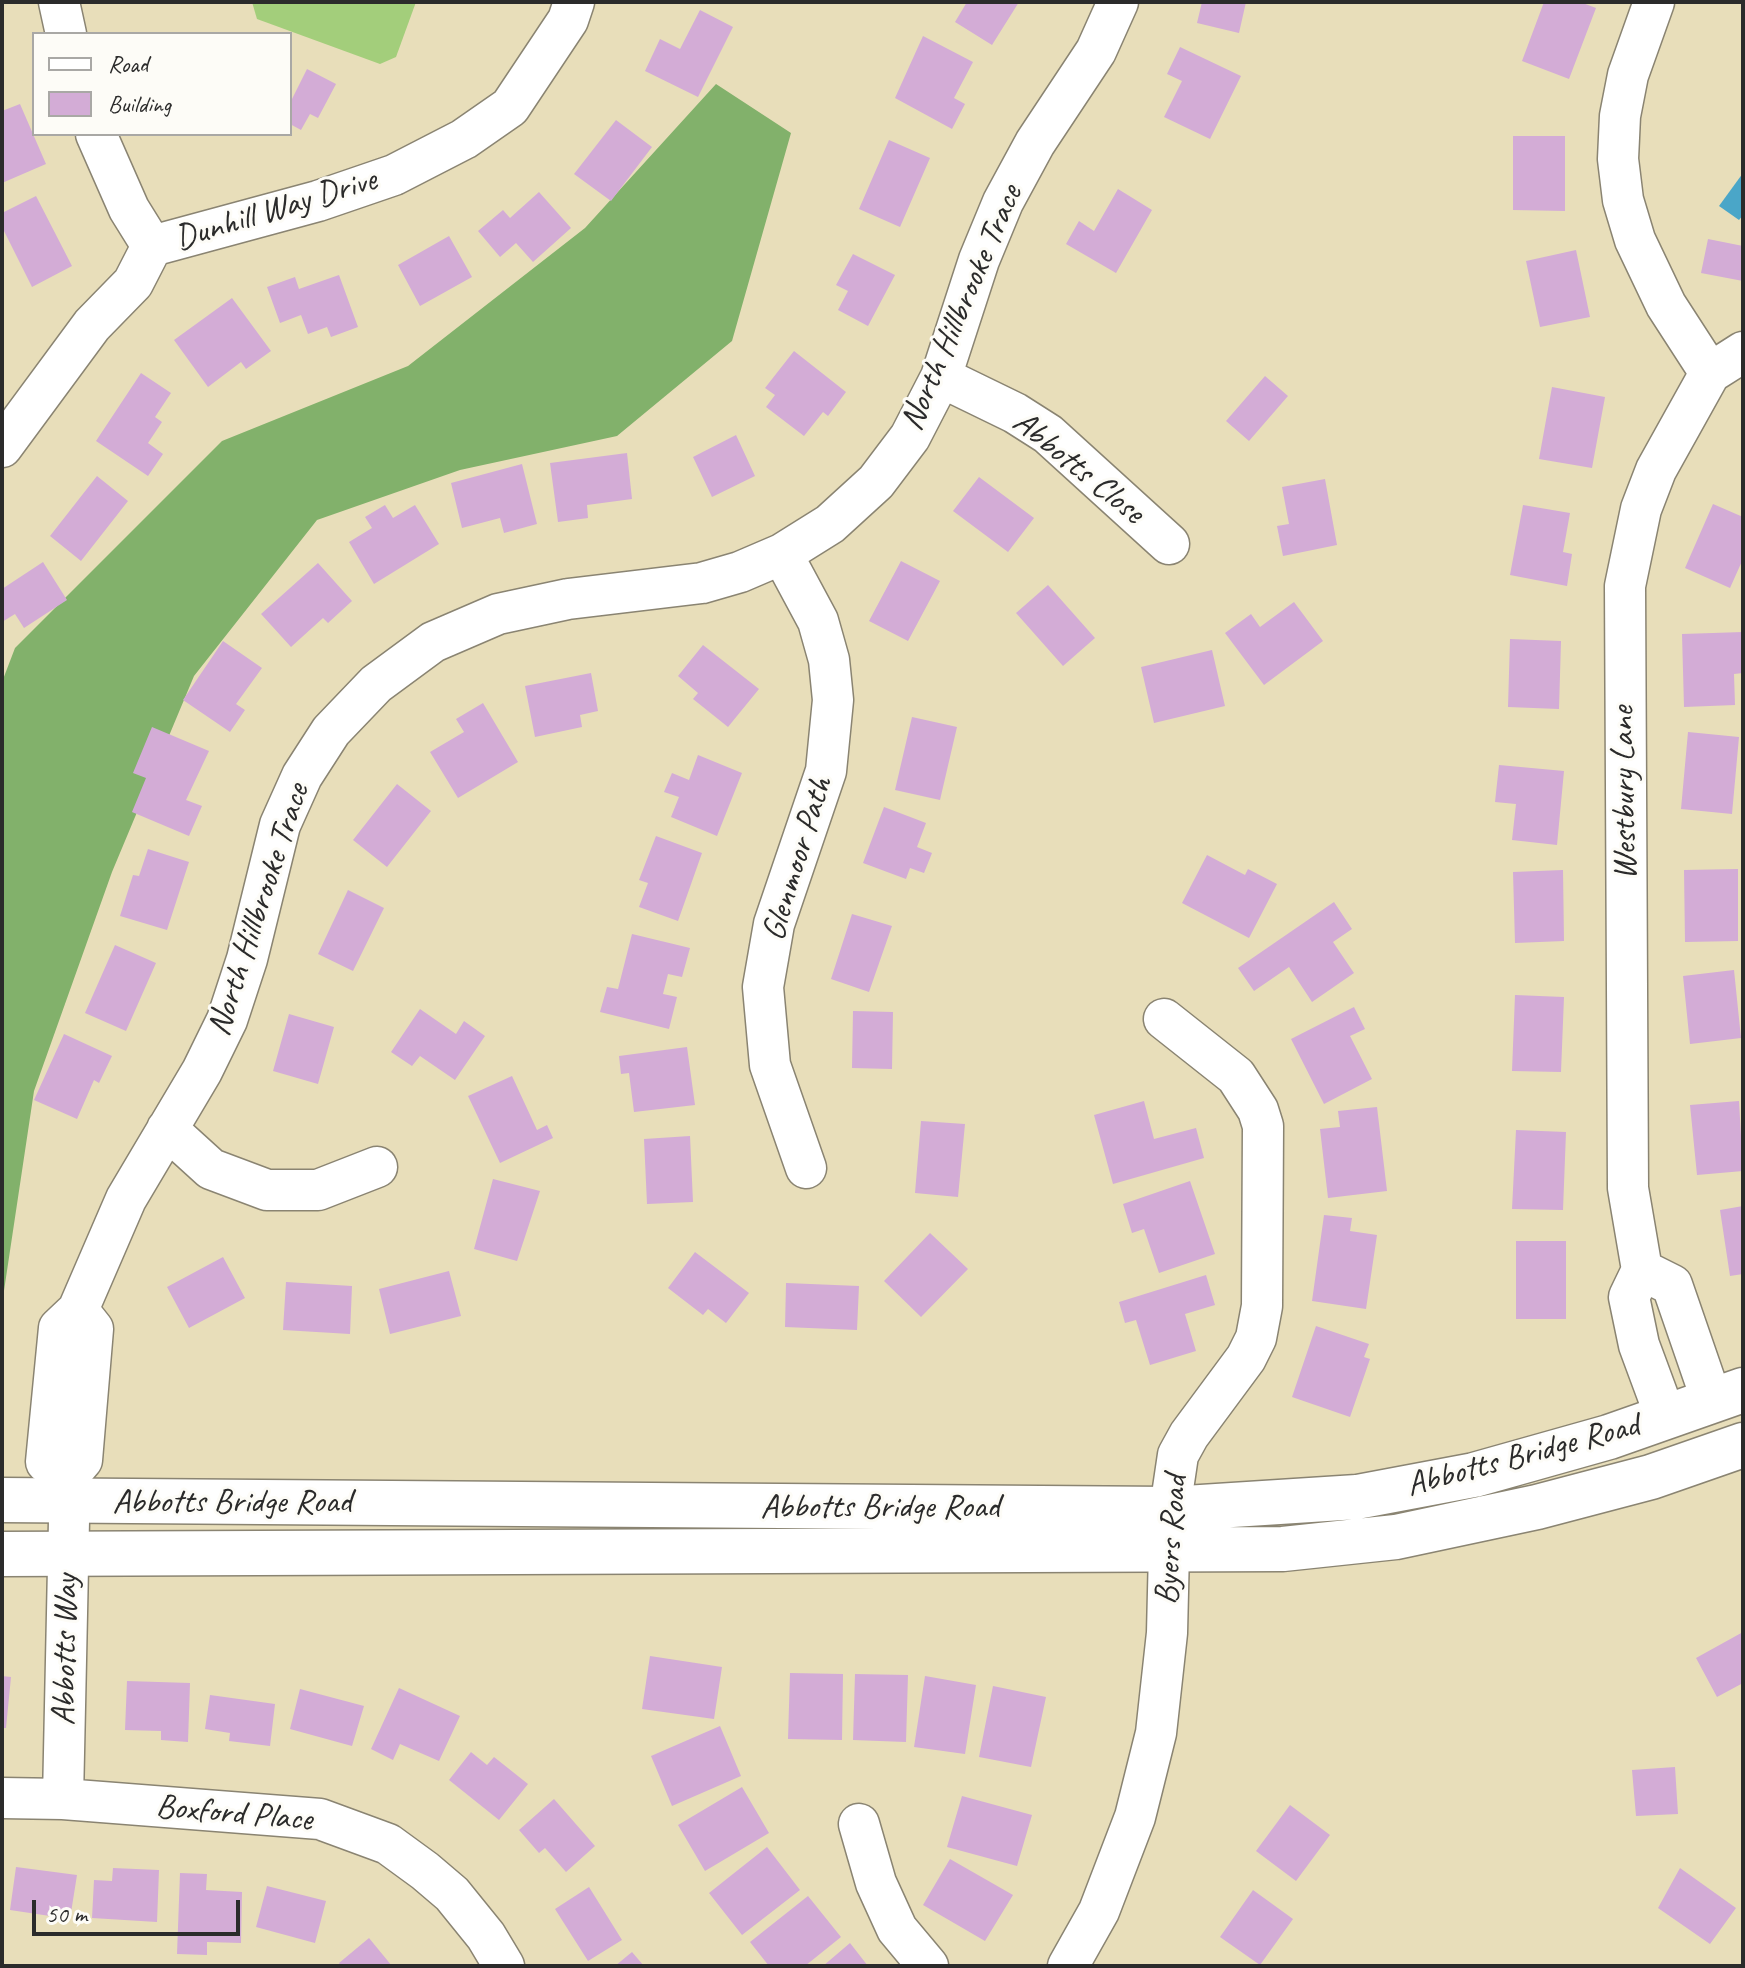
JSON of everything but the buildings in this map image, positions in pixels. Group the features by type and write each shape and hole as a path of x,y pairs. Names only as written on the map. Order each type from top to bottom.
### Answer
{"main road":[{"name":"Abbotts Bridge Road","path":"2,1554 67,1556 1169,1530 1474,1475 1666,1418 1728,1395"},
{"name":"Abbotts Bridge Road","path":"2,1500 70,1488 1169,1530 1283,1549 1396,1537 1622,1484 1743,1445"}],"street":[{"path":"59,2 66,32"},
{"name":"Dunhill Way Drive","path":"2,447 92,325 133,283 152,246 394,175 464,139 510,107 568,20 574,2"},
{"name":"North Hillbrooke Trace","path":"70,1488 46,1462 59,1328 78,1310 126,1199 202,1071 227,1020 247,959 280,825 302,776 331,731 376,684 433,642 498,614 568,599 702,583 782,554 830,524 876,482 910,437 941,377 979,260 1003,202 1035,143 1096,51 1118,2"},
{"path":"1654,2 1632,61 1620,116 1618,159 1623,200 1635,240 1666,305 1727,363"},
{"path":"97,136 129,209 152,246"},
{"name":"Westbury Lane","path":"1666,1418 1631,1317 1629,1297 1642,1270 1628,1188 1625,586 1641,509 1656,470 1727,363"},
{"name":"Abbotts Close","path":"941,377 1048,434 1169,544"},
{"name":"Glenmoor Path","path":"782,554 804,588 818,621 829,660 833,700 826,771 774,924 763,987 770,1065 806,1168"},
{"name":"Byers Road","path":"1068,1966 1099,1911 1135,1817 1156,1733 1167,1633 1169,1530 1178,1455 1189,1435 1234,1377 1256,1338 1262,1306 1263,1126 1250,1094 1236,1076 1164,1019"},
{"path":"167,1129 211,1169 267,1190 318,1190 377,1167"},
{"path":"1642,1270 1672,1285 1728,1395"},
{"name":"Abbotts Way","path":"63,1799 70,1488"},
{"name":"Boxford Place","path":"2,1798 63,1799 320,1819 388,1844 452,1894 486,1936 504,1966"},
{"path":"859,1824 876,1883 897,1929 928,1966"}],"green space":[{"path":"252,2 416,2 396,57 380,64 257,19"},
{"path":"716,84 791,133 732,341 617,436 460,470 317,520 194,676 112,872 34,1091 2,1304 2,682 15,648 222,441 408,366 585,228"}],"water":[{"path":"1743,173 1743,215 1739,220 1719,206"}]}
